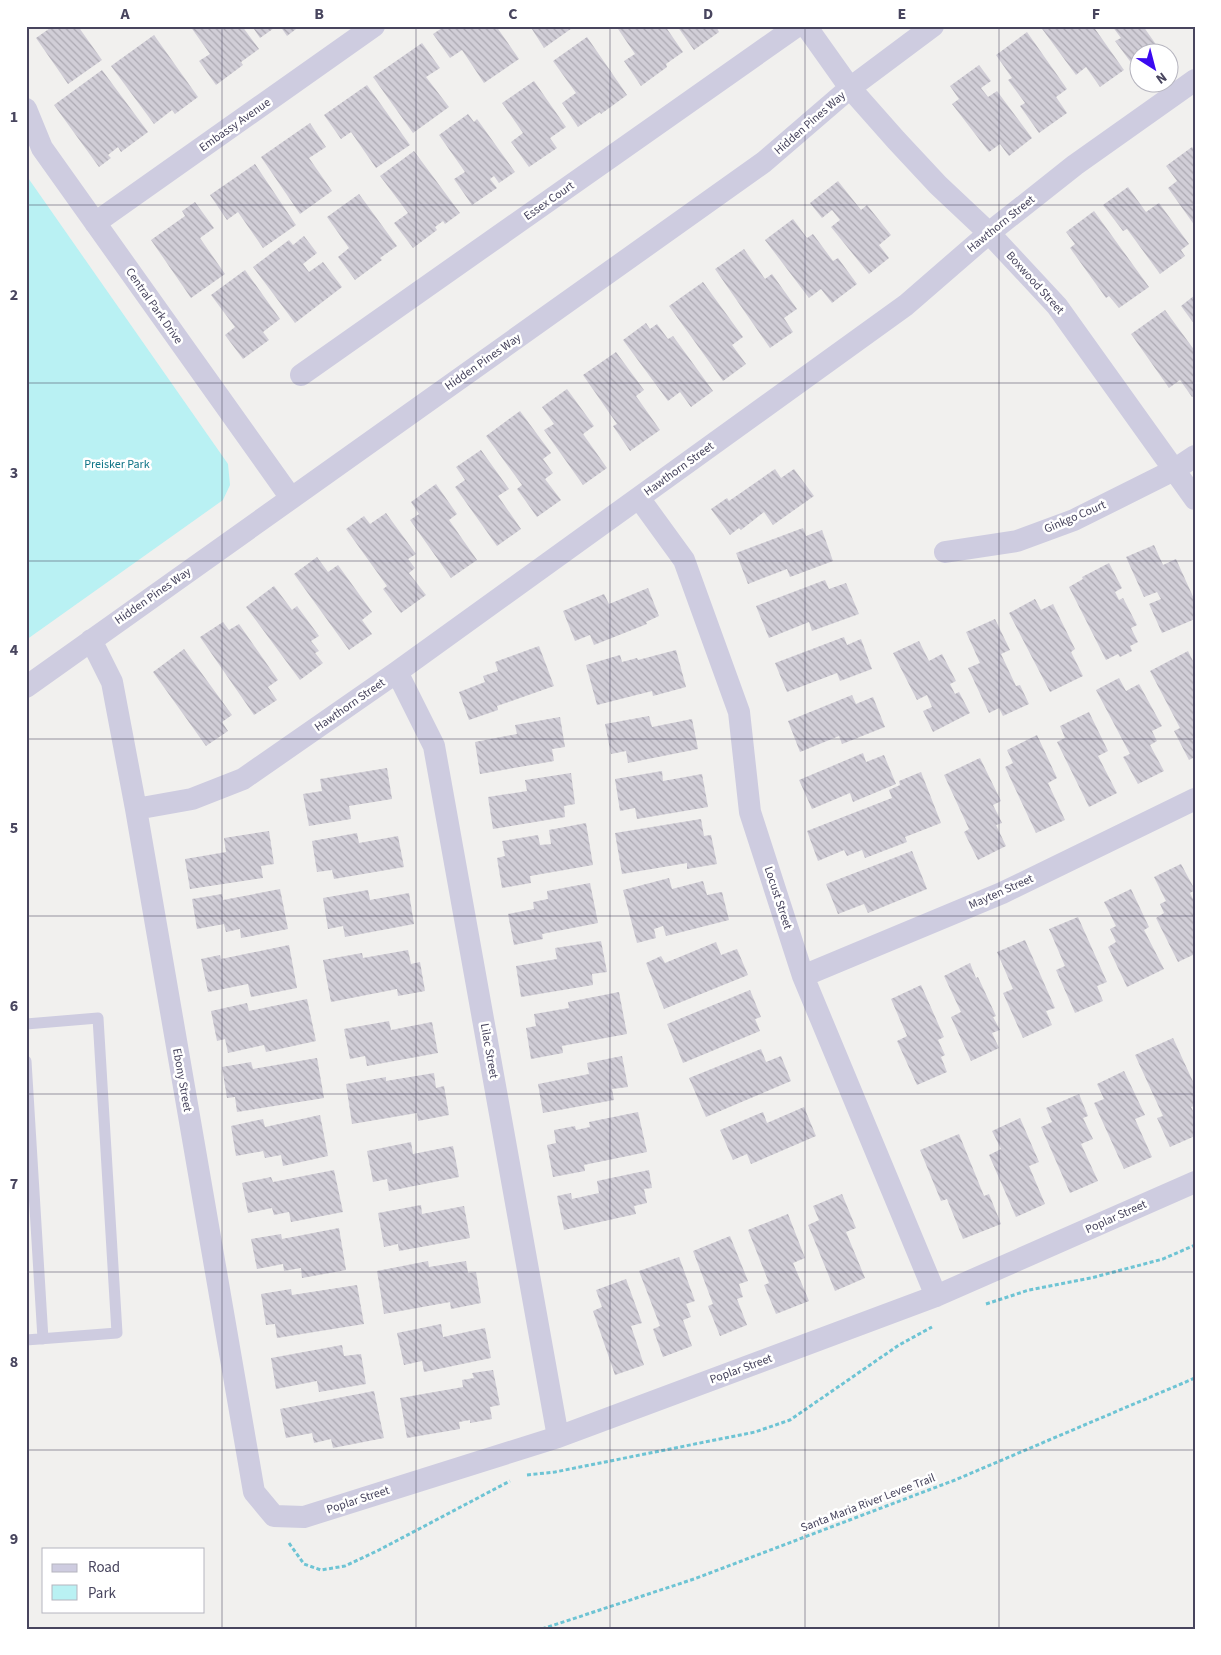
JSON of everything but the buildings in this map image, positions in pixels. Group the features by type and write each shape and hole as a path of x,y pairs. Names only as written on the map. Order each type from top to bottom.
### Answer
{"street":[{"name":"Embassy Avenue","path":"95,223 374,26"},
{"name":"Essex Court","path":"300,375 797,26"},
{"name":"Boxwood Street","path":"806,26 850,88 938,185 989,233 1057,306 1195,498"},
{"name":"Hidden Pines Way","path":"26,687 764,162 850,88 933,26"},
{"name":"Hawthorn Street","path":"136,809 192,799 243,779 397,672 906,305 989,233 1075,165 1195,80"},
{"name":"Central Park Drive","path":"26,109 42,148 291,498"},
{"name":"Ginkgo Court","path":"945,552 1017,541 1074,520 1174,470 1195,456"},
{"name":"Locust Street","path":"639,498 684,560 739,712 750,812 803,976 936,1296"},
{"name":"Ebony Street","path":"91,640 112,682 136,809 254,1492 274,1516"},
{"name":"Lilac Street","path":"397,672 434,746 558,1437"},
{"name":"Mayten Street","path":"803,976 1002,893 1195,799"},
{"name":"Poplar Street","path":"274,1516 304,1517 558,1437 936,1296 1195,1182"}],"lane":[{"path":"26,1024 98,1018 117,1333 26,1340"},
{"path":"26,1062 43,1339"}],"path":[{"path":"984,1305 1029,1290 1090,1278 1163,1259 1195,1245"},
{"path":"274,1516 304,1564 322,1570 344,1566 379,1550 518,1476 555,1472 691,1446 756,1432 790,1420 899,1345 940,1323"},
{"name":"Santa Maria River Levee Trail","path":"542,1629 694,1578 955,1480 1195,1378"}],"green space":[{"name":"Preisker Park","path":"26,175 228,464 230,485 223,500 26,640"}]}
